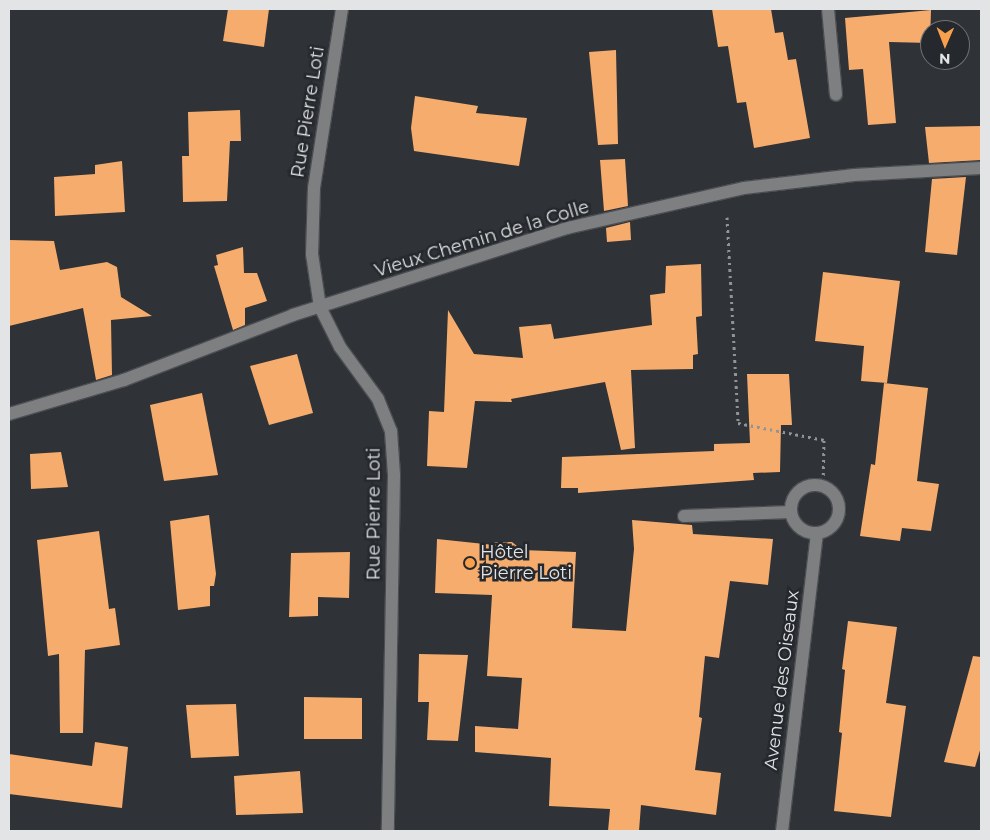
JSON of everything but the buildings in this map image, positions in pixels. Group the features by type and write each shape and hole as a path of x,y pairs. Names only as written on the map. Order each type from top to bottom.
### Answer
{"street":[{"name":"Rue Pierre Loti","path":"342,9 314,188 312,254 320,307 340,347 378,399 391,431 394,475 388,831"},
{"path":"828,9 836,95"},
{"name":"Vieux Chemin de la Colle","path":"9,414 124,380 320,307 567,228 728,191 854,175 981,168"},
{"path":"807,486 823,486 837,500 838,510 834,524 816,533 801,528 791,512 791,504 800,490 807,486"},
{"path":"684,516 791,512"},
{"name":"Avenue des Oiseaux","path":"782,831 816,533"}],"path":[{"path":"728,191 738,424 824,440 823,486"}],"place":[{"name":"Hôtel Pierre Loti","path":"470,563"}]}
